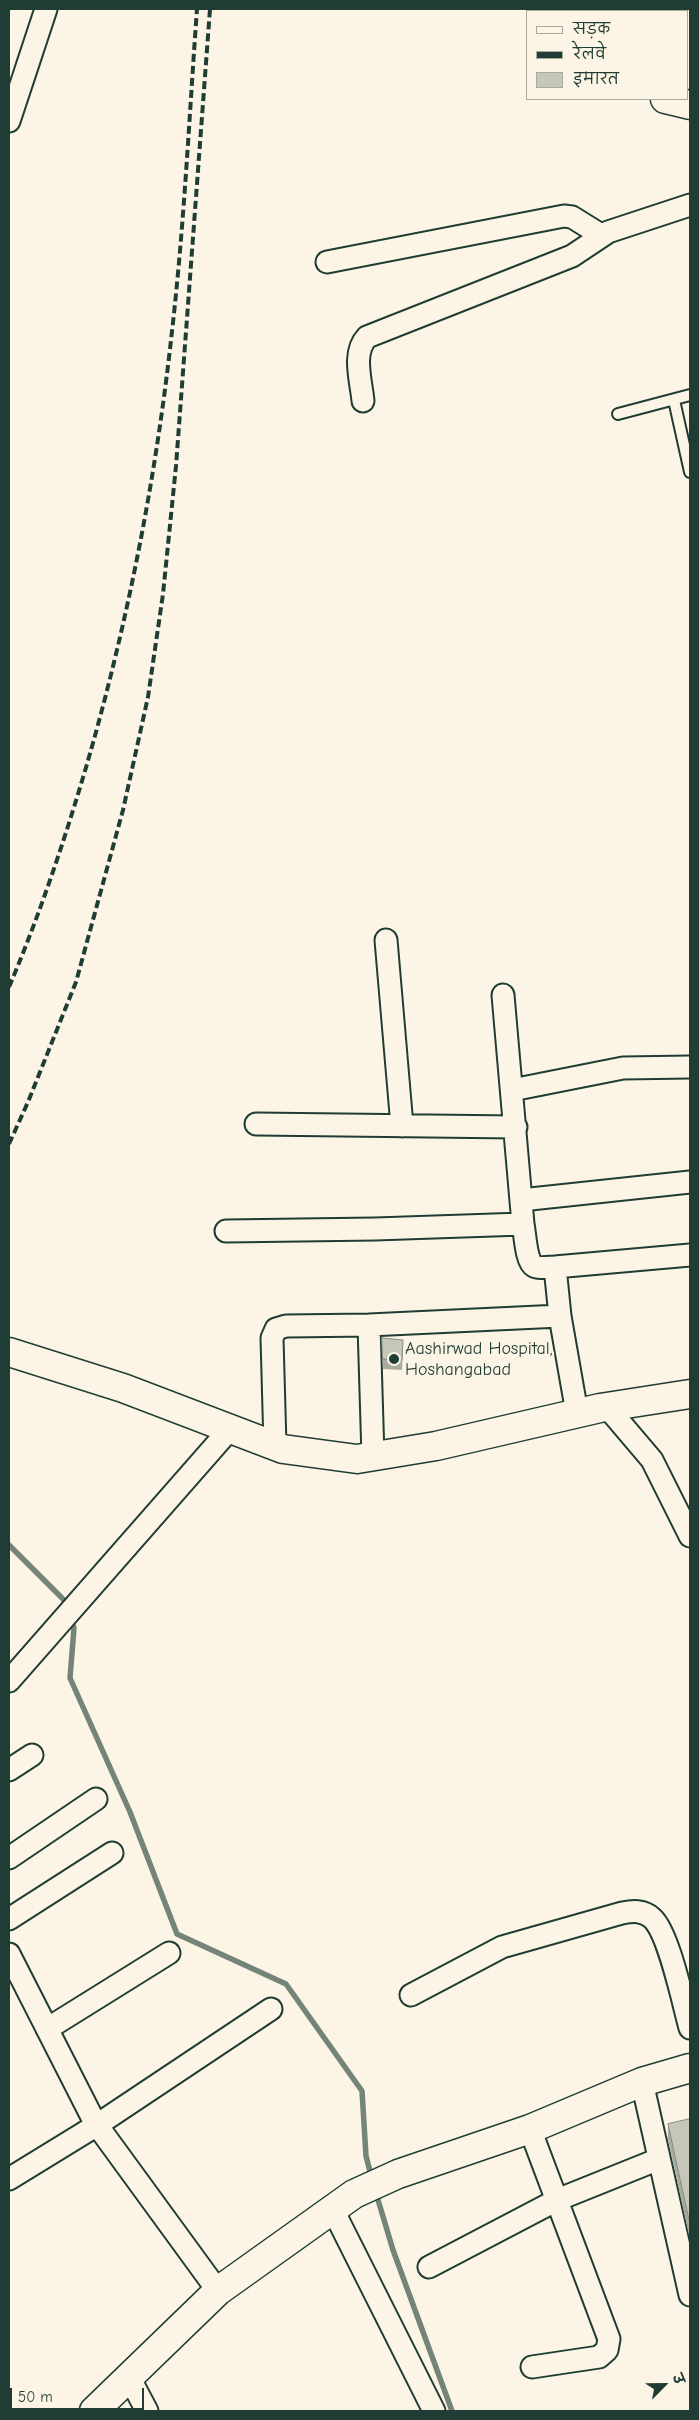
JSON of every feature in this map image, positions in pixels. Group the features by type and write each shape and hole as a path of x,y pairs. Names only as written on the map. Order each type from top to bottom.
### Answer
{"street":[{"path":"9,121 17,76 46,9"},
{"path":"669,100 690,105"},
{"path":"362,401 358,353 360,344 368,337 572,256 601,235 690,205"},
{"path":"326,262 564,216 572,217 601,235"},
{"path":"386,940 402,1126"},
{"path":"503,995 516,1126 523,1224 529,1261 533,1266 555,1267 690,1255"},
{"path":"512,1090 623,1068 690,1067"},
{"path":"256,1124 516,1126"},
{"path":"521,1200 690,1182"},
{"path":"226,1231 375,1230 523,1224"},
{"path":"555,1267 560,1316 577,1413"},
{"path":"275,1446 272,1338 276,1330 286,1326 369,1325 560,1316"},
{"path":"369,1325 373,1457"},
{"path":"9,1352 123,1388 283,1449 358,1459 436,1446 607,1407 690,1394"},
{"path":"607,1407 652,1460 690,1536"},
{"path":"9,1681 230,1429"},
{"path":"9,1770 32,1755"},
{"path":"9,1858 96,1799"},
{"path":"9,1919 112,1853"},
{"path":"411,1996 502,1947 632,1911 642,1912 651,1917 659,1926 682,1971 690,2028"},
{"path":"47,2029 169,1953"},
{"path":"9,1954 97,2126 218,2291"},
{"path":"9,2179 97,2126 271,2009"},
{"path":"94,2411 218,2291 343,2201 398,2174 530,2129 642,2082 690,2068"},
{"path":"642,2082 690,2295"},
{"path":"530,2129 608,2334 609,2345 598,2357 532,2367"},
{"path":"430,2267 557,2200 659,2159"},
{"path":"343,2201 434,2411"},
{"path":"129,2378 147,2411"}],"lane":[{"path":"618,414 690,394"},
{"path":"674,400 690,472"}],"building":[{"path":"382,1338 403,1340 402,1360 383,1359"},
{"path":"690,2119 690,2220 689,2220 668,2124"}],"waterway":[{"path":"9,1545 64,1600 67,1607"},
{"path":"71,1618 74,1628 70,1678 130,1812 177,1934 286,1984 362,2091 366,2156 372,2179"},
{"path":"376,2193 393,2250 452,2411"}],"railway":[{"path":"9,987 51,876 87,764 115,659 138,554 157,447 176,299 197,9"},
{"path":"9,1144 28,1102 76,982 123,810 148,697 163,594 176,466 210,9"}],"place":[{"name":"Aashirwad Hospital, Hoshangabad","path":"394,1359"}]}
